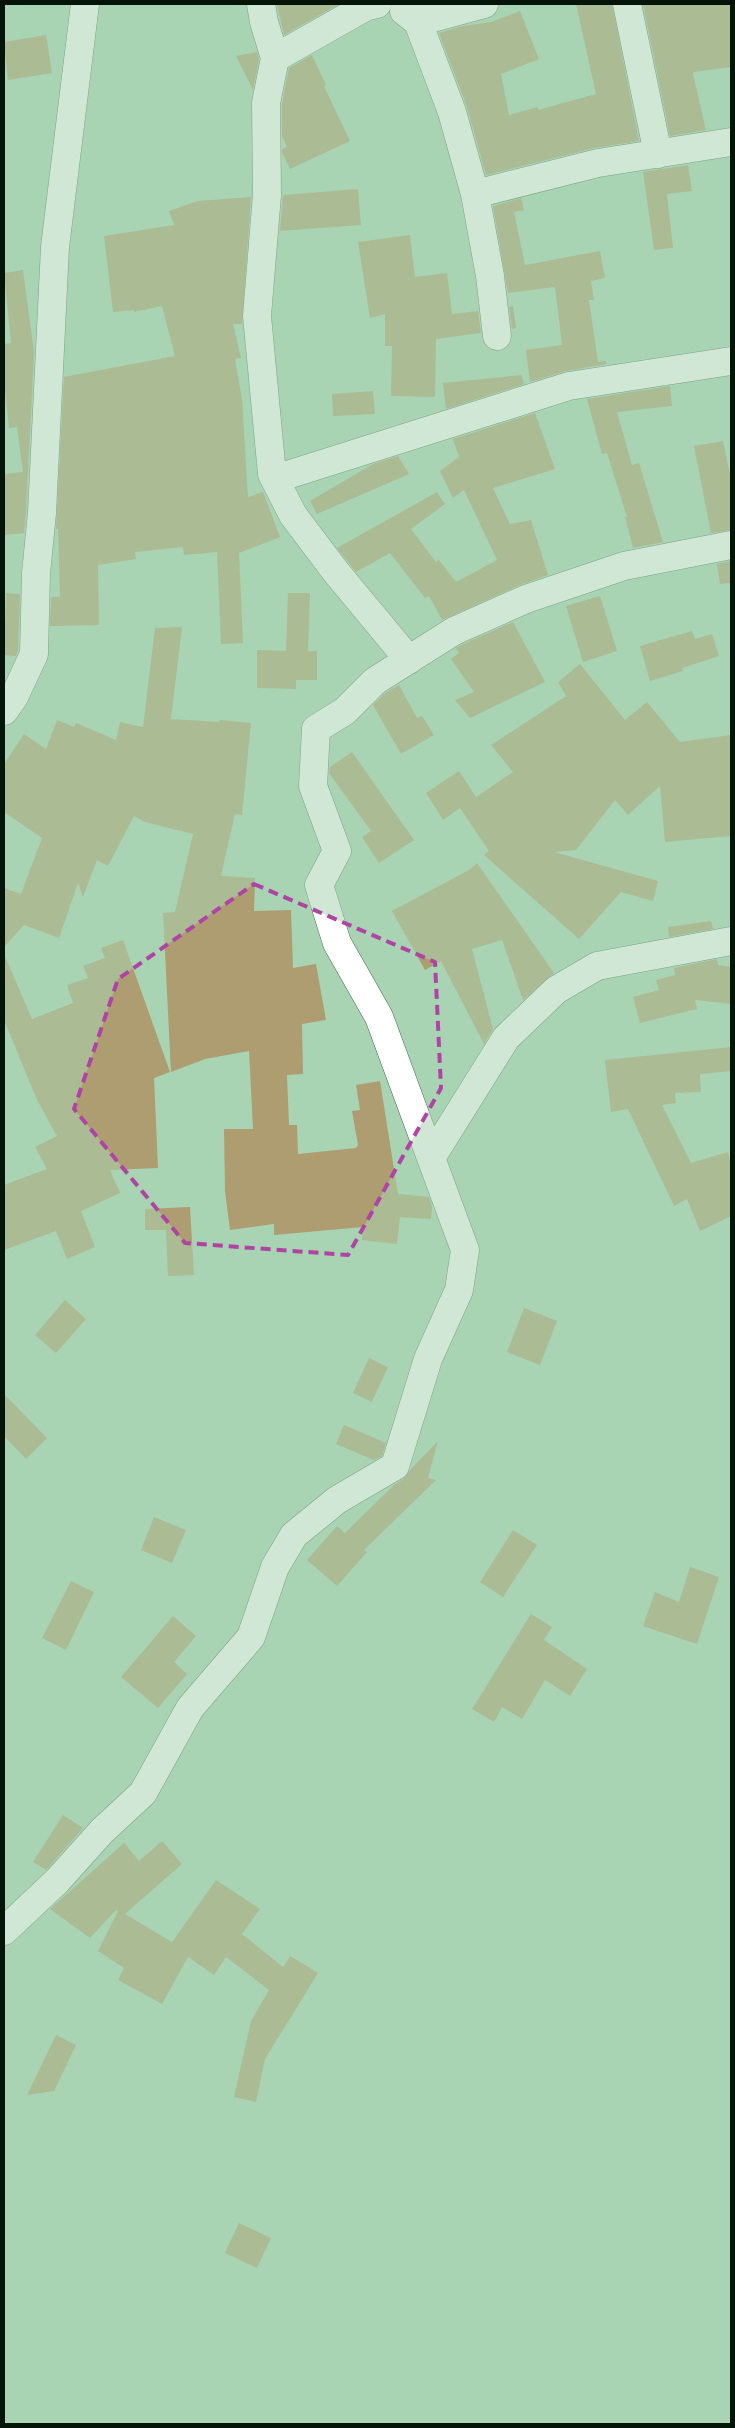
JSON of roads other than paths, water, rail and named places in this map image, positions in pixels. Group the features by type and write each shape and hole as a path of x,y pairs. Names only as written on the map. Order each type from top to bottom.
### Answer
{"street":[{"path":"4,711 14,697 34,654 36,573 42,513 55,247 85,4"},
{"path":"261,4 264,22 275,58 266,103 267,195 257,316 272,474 293,515 336,572 409,660"},
{"path":"275,58 365,7 377,4"},
{"path":"395,4 416,13 484,4"},
{"path":"627,4 658,154"},
{"path":"416,13 452,112 475,194 490,276 497,336"},
{"path":"475,194 598,164 731,142"},
{"path":"272,474 284,476 569,386 731,361"},
{"path":"4,1930 56,1881 102,1830 143,1793 190,1708 251,1637 275,1567 294,1535 337,1500 395,1466 428,1359 459,1290 465,1250 379,1017 337,943 319,885 337,851 313,786 316,729 345,711 375,681 454,631 526,599 624,566 731,545"},
{"path":"431,1158 506,1038 556,990 597,966 731,941"}]}
